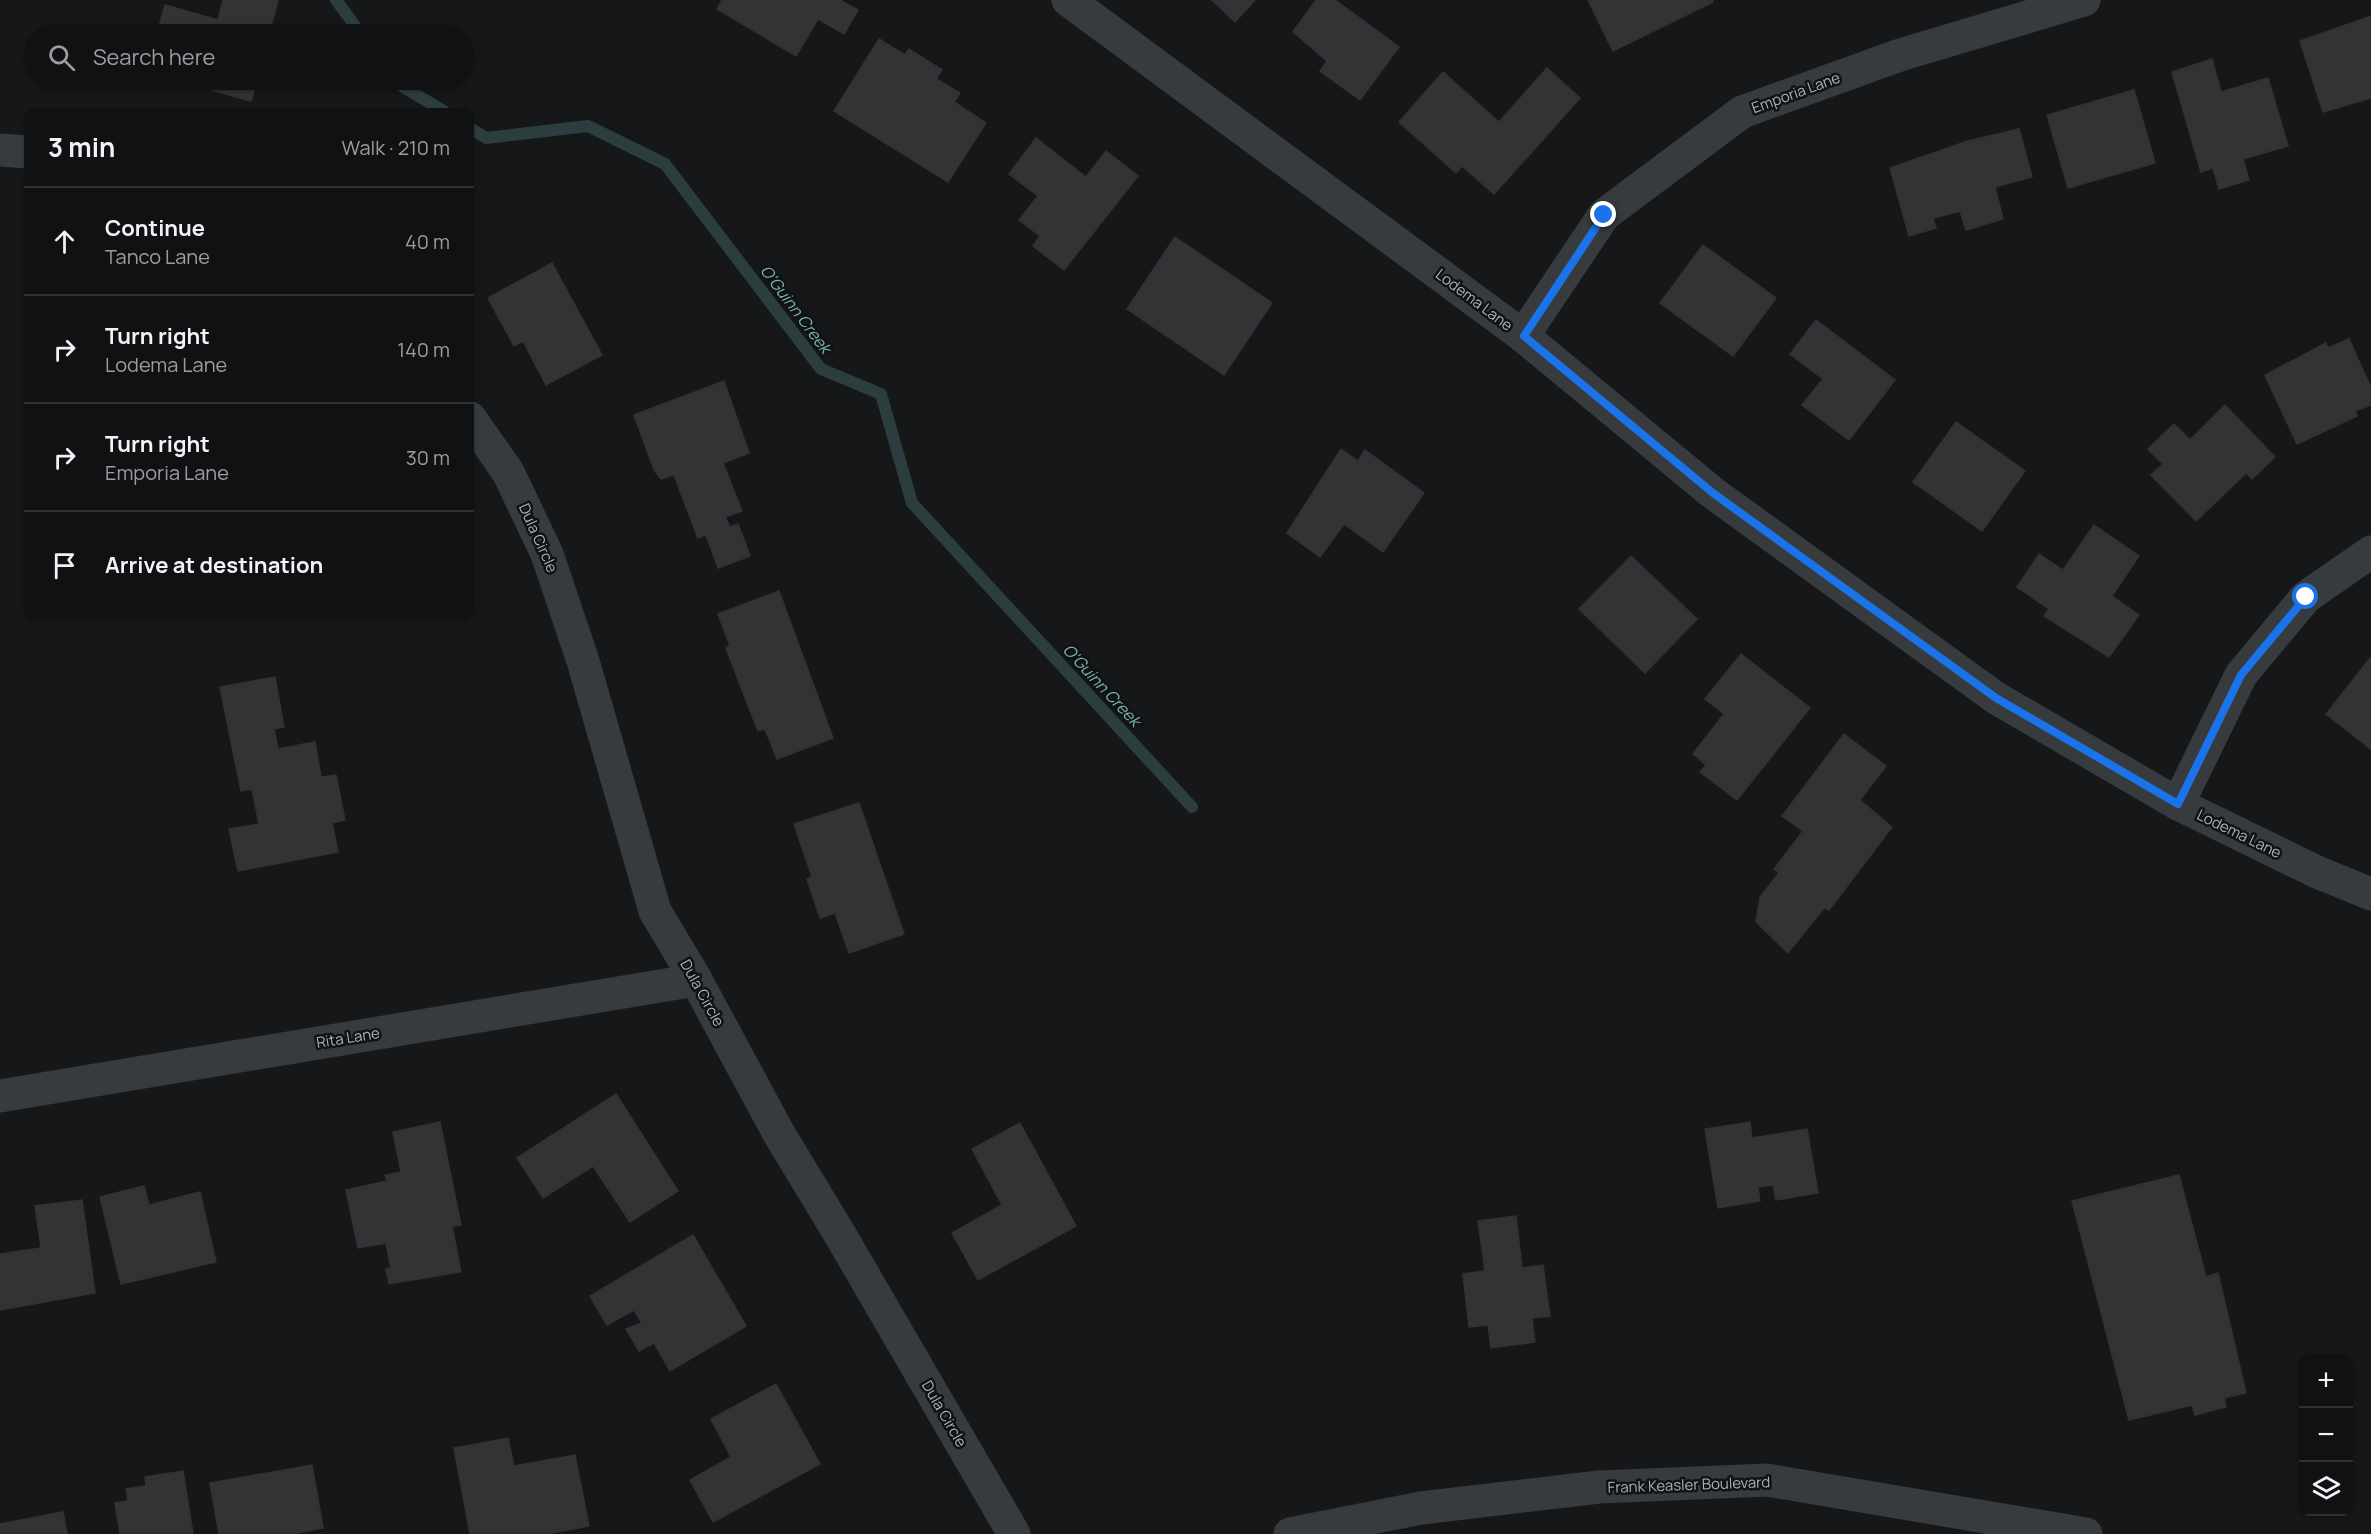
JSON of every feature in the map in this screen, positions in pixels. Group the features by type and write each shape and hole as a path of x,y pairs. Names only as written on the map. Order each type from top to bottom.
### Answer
{"street":[{"name":"Lodema Lane","path":"1068,0 1524,336 1713,493 1996,698 2178,804 2317,872 2371,894"},
{"name":"Emporia Lane","path":"1524,336 1604,215 1742,112 1900,55 2084,0"},
{"path":"0,150 24,152"},
{"name":"Dula Circle","path":"474,424 508,472 548,554 583,661 655,911 696,980 778,1132 1014,1534"},
{"path":"2178,804 2241,675 2306,597 2371,552"},
{"name":"Rita Lane","path":"0,1096 696,980"},
{"name":"Frank Keasler Boulevard","path":"1290,1534 1421,1508 1599,1487 1767,1480 2086,1534"}],"building":[{"path":"223,0 278,0 272,24 160,24 165,5 218,20"},
{"path":"722,0 840,0 858,10 844,34 818,19 796,56 717,9"},
{"path":"1212,0 1255,0 1235,22"},
{"path":"1316,0 1335,0 1399,47 1360,100 1320,71 1327,61 1293,32"},
{"path":"1588,0 1712,0 1713,2 1613,51"},
{"path":"2371,16 2371,98 2323,112 2300,41"},
{"path":"879,39 905,55 909,49 942,70 936,79 960,93 954,102 986,123 948,182 834,111"},
{"path":"2212,59 2221,92 2268,78 2288,146 2243,159 2249,180 2219,189 2213,168 2201,172 2172,72"},
{"path":"1547,68 1580,98 1494,194 1462,166 1456,173 1399,122 1443,72 1499,122"},
{"path":"212,90 254,90 251,101"},
{"path":"2134,90 2155,163 2068,188 2047,115"},
{"path":"2019,129 2032,177 1995,187 2003,219 1966,230 1960,211 1933,218 1936,228 1909,236 1890,168 1968,141"},
{"path":"1036,138 1086,177 1106,151 1138,176 1064,270 1033,246 1040,236 1019,220 1038,196 1009,174"},
{"path":"1175,237 1272,303 1224,375 1127,309"},
{"path":"1703,245 1776,298 1733,356 1660,303"},
{"path":"552,263 602,355 546,385 523,341 514,346 488,298"},
{"path":"1816,320 1895,380 1849,440 1802,405 1823,379 1790,354"},
{"path":"2349,339 2371,388 2371,405 2355,411 2357,416 2297,444 2265,375 2326,343 2328,348"},
{"path":"724,381 749,453 723,463 742,511 725,517 730,527 738,524 750,556 718,568 706,535 698,538 674,475 661,479 654,470 634,415"},
{"path":"2225,405 2275,457 2252,479 2246,473 2196,521 2151,475 2163,464 2148,449 2174,424 2190,440"},
{"path":"1956,422 2025,471 1982,531 1913,482"},
{"path":"1341,449 1358,461 1365,450 1424,493 1383,552 1344,524 1320,557 1287,533"},
{"path":"2094,525 2139,556 2112,596 2139,615 2109,657 2044,616 2049,609 2017,587 2039,554 2063,570"},
{"path":"1631,556 1697,619 1645,673 1579,609"},
{"path":"779,591 833,738 777,759 765,729 758,731 726,648 730,646 718,614"},
{"path":"1741,654 1810,708 1737,800 1700,772 1706,765 1693,754 1724,714 1705,699"},
{"path":"2371,657 2371,749 2326,714"},
{"path":"275,677 284,727 274,729 278,749 315,742 321,777 336,775 345,820 332,823 338,852 238,871 229,829 259,824 252,789 241,791 220,687"},
{"path":"1844,734 1886,766 1860,800 1892,827 1829,910 1824,908 1788,953 1756,922 1760,897 1779,873 1774,869 1803,831 1782,816"},
{"path":"859,803 904,934 849,953 835,913 820,918 807,879 812,877 794,824"},
{"path":"616,1094 678,1191 630,1222 593,1166 543,1198 517,1158"},
{"path":"440,1122 461,1225 452,1226 461,1272 389,1284 386,1269 391,1269 386,1243 358,1248 346,1190 387,1181 385,1175 401,1172 393,1132"},
{"path":"1750,1122 1752,1138 1807,1129 1818,1193 1776,1200 1773,1185 1758,1187 1760,1201 1718,1208 1705,1129"},
{"path":"1020,1123 1076,1226 978,1280 952,1233 1002,1205 972,1149"},
{"path":"2179,1175 2206,1277 2218,1273 2246,1393 2224,1398 2226,1407 2195,1415 2192,1405 2129,1420 2072,1201"},
{"path":"144,1186 149,1205 200,1192 216,1262 121,1284 100,1197"},
{"path":"82,1200 95,1293 0,1310 0,1254 41,1248 35,1206"},
{"path":"1516,1216 1522,1268 1543,1265 1550,1316 1532,1318 1535,1342 1491,1348 1488,1325 1469,1327 1463,1274 1485,1271 1478,1221"},
{"path":"693,1235 746,1326 670,1371 654,1343 639,1351 626,1329 642,1323 634,1310 607,1325 590,1296"},
{"path":"776,1384 820,1464 713,1522 690,1480 731,1457 711,1419"},
{"path":"508,1438 514,1466 575,1455 589,1526 546,1534 470,1534 454,1448"},
{"path":"312,1465 323,1528 292,1534 219,1534 210,1483"},
{"path":"183,1471 193,1534 120,1534 115,1503 128,1501 126,1489 146,1486 145,1477"},
{"path":"63,1512 67,1534 0,1534 0,1524"}],"waterway":[{"name":"O'Guinn Creek","path":"336,0 354,24"},
{"name":"O'Guinn Creek","path":"409,90 438,108"},
{"name":"O'Guinn Creek","path":"474,130 486,138 588,126 665,164 821,369 881,394 912,503 1192,807"}],"route":[{"path":"1604,215 1524,336 1713,493 1996,698 2178,804 2241,675 2306,597"}]}
